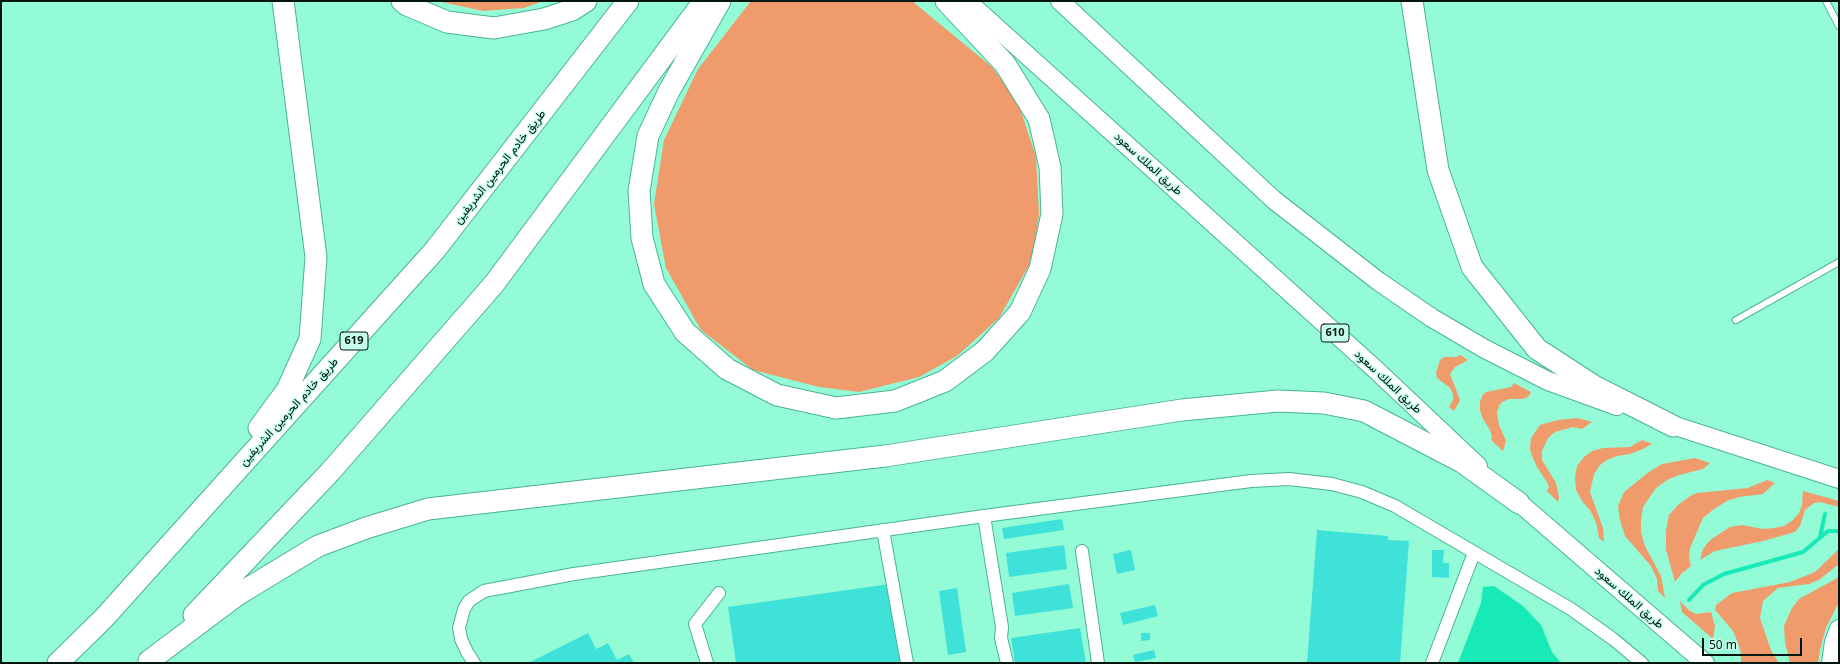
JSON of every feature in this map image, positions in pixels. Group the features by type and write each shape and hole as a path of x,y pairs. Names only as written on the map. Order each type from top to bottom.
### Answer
{"highway":[{"path":"199,513 287,390 310,339 316,257 283,1"},
{"path":"402,1 407,5 447,22 494,28 544,19 572,10 586,1"},
{"name":"طريق خادم الحرمين الشريفين","path":"58,663 104,618 436,250 628,1"},
{"path":"148,662 330,472 494,284 704,1"},
{"path":"720,1 669,91 648,136 639,191 642,238 654,284 685,332 727,369 777,395 836,408 895,400 945,381 985,351 1020,312 1040,269 1052,214 1050,167 1039,119 1005,64 946,1"},
{"path":"1412,1 1438,170 1472,268 1537,349 1594,386 1673,426"},
{"path":"148,662 237,595 318,546 366,528 428,509 885,456 1182,410 1278,401 1324,403 1364,411 1462,462 1518,503"}],"main road":[{"name":"طريق الملك سعود","path":"967,1 1369,364 1518,503 1705,663"},
{"path":"1060,1 1274,200 1331,246 1426,314 1484,350 1548,381 1673,426 1839,479"},
{"path":"1831,663 1834,642 1839,629"}],"street":[{"path":"474,663 461,639 459,628 464,609 469,601 484,591 574,574 883,530 1251,481 1289,479 1332,484 1362,492 1394,506 1571,609 1613,639 1642,663"},
{"path":"984,516 1002,627 1001,638 1008,663"},
{"path":"883,530 907,663"},
{"path":"1082,551 1098,663"},
{"path":"1432,663 1474,553"},
{"path":"708,663 695,624 719,593"}],"lane":[{"path":"1826,1 1839,26"},
{"path":"1736,320 1839,262"}],"shaded area":[{"path":"437,1 543,1 524,8 483,11"},
{"path":"751,1 912,1 992,67 1018,102 1036,157 1039,215 1032,260 999,318 957,356 919,377 859,392 819,387 753,370 701,330 666,268 654,204 664,140 698,69"},
{"path":"1460,355 1468,360 1455,367 1450,374 1460,400 1454,411 1449,407 1453,400 1453,394 1450,388 1437,378 1436,373 1440,360 1444,357 1456,357"},
{"path":"1514,383 1531,392 1529,396 1523,399 1509,399 1502,402 1499,406 1497,413 1499,425 1506,441 1503,451 1491,440 1492,437 1490,430 1483,419 1480,410 1480,402 1482,396 1486,392 1511,387"},
{"path":"1578,418 1592,422 1582,429 1573,427 1555,432 1548,438 1542,451 1542,460 1556,483 1559,497 1558,502 1547,491 1549,487 1547,482 1532,456 1530,449 1531,438 1540,425 1558,420"},
{"path":"1642,440 1652,444 1630,454 1617,456 1607,460 1600,465 1594,474 1590,492 1603,528 1604,542 1599,538 1596,522 1590,510 1582,501 1576,490 1575,477 1577,466 1584,457 1592,451 1603,448 1630,447"},
{"path":"1695,458 1710,463 1703,469 1679,475 1667,480 1656,488 1643,507 1641,532 1645,546 1661,576 1665,598 1658,591 1657,579 1651,566 1625,536 1620,520 1618,506 1624,492 1649,472 1662,464"},
{"path":"1767,480 1775,483 1763,494 1739,497 1727,501 1703,518 1690,548 1689,558 1691,566 1682,573 1675,582 1666,550 1666,531 1669,515 1678,505 1690,496 1697,493 1748,488"},
{"path":"1803,491 1839,501 1839,507 1820,502 1814,503 1805,510 1800,526 1795,532 1763,541 1715,551 1700,560 1703,549 1710,540 1730,527 1742,525 1763,529 1774,528 1784,526 1793,520 1799,513 1802,505"},
{"path":"1839,549 1839,564 1819,580 1809,584 1778,588 1763,601 1760,618 1771,650 1779,663 1741,663 1741,653 1733,631 1715,610 1716,605 1732,593 1790,582 1815,572"},
{"path":"1839,577 1839,602 1826,628 1818,663 1790,663 1785,643 1784,626 1792,608 1799,599"},
{"path":"1494,586 1523,606 1541,625 1552,652 1561,663 1458,663 1481,603 1483,587"},
{"path":"1680,601 1690,611 1696,614 1711,612 1715,626 1713,639 1682,612"}],"building":[{"path":"1062,519 1064,530 1004,539 1002,528"},
{"path":"1317,530 1388,536 1388,540 1409,541 1400,663 1307,663"},
{"path":"1064,545 1067,569 1009,577 1006,553"},
{"path":"1131,550 1135,570 1117,574 1113,554"},
{"path":"1432,550 1444,550 1443,563 1449,563 1449,578 1432,577"},
{"path":"890,584 901,663 736,663 728,607"},
{"path":"1069,584 1073,608 1015,616 1012,593"},
{"path":"957,588 966,652 948,655 939,591"},
{"path":"1155,605 1158,616 1123,625 1120,613"},
{"path":"1080,628 1086,663 1015,663 1011,638"},
{"path":"588,633 596,649 608,643 617,660 629,654 634,663 528,663"},
{"path":"1141,633 1150,633 1150,640 1141,641"},
{"path":"1154,650 1156,658 1135,662 1133,655"}],"waterway":[{"path":"1820,537 1825,514"},
{"path":"1689,600 1703,585 1724,574 1803,552 1828,531 1839,531"}]}
